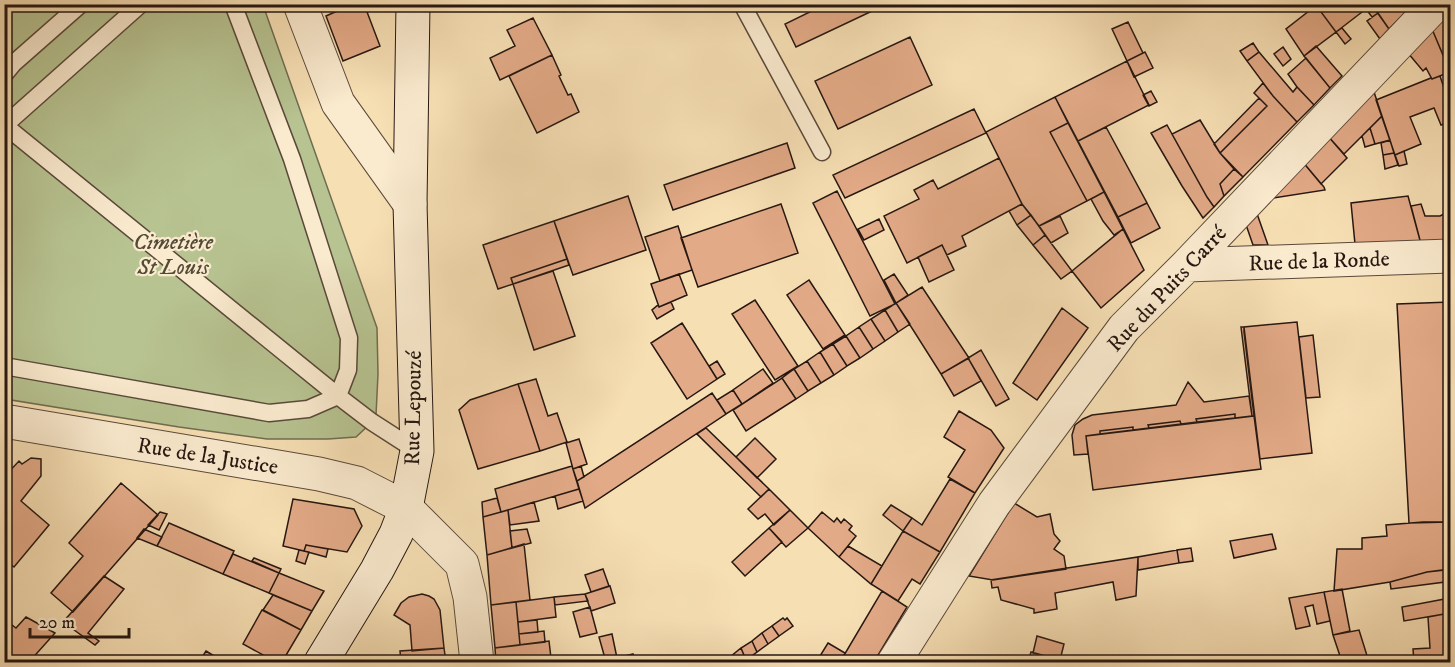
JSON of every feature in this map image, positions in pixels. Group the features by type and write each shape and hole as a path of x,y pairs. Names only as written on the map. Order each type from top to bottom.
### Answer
{"street":[{"path":"300,4 338,103 410,204"},
{"name":"Rue Lepouzé","path":"321,663 396,534 406,508 417,451 410,204 413,4"},
{"name":"Rue du Puits Carré","path":"894,663 994,504 1124,328 1436,4"},
{"name":"Rue de la Ronde","path":"1187,265 1450,255"},
{"name":"Rue de la Justice","path":"4,421 319,474 357,483 406,508 462,564 470,597 477,663"}],"lane":[{"path":"4,75 14,63 81,4"},
{"path":"141,4 5,125 338,396 372,422 417,451"},
{"path":"4,366 269,413 308,409 338,396 348,370 349,338 292,159 232,4"},
{"path":"742,4 822,152"}],"green space":[{"name":"Cimetière St Louis","path":"4,5 263,5 377,328 376,415 356,437 267,439 5,399"}],"building":[{"path":"353,4 364,4 380,46 343,61 326,16"},
{"path":"826,4 887,4 796,47 785,24"},
{"path":"1318,4 1332,4 1321,12 1336,32 1304,56 1286,29"},
{"path":"1332,4 1371,4 1378,13 1372,17 1366,9 1336,32 1321,12"},
{"path":"1373,4 1404,4 1408,10 1389,29"},
{"path":"1378,13 1389,29 1380,39 1367,21"},
{"path":"1445,15 1450,23 1450,49 1443,55 1432,29"},
{"path":"533,18 552,55 500,80 490,58 515,46 507,30"},
{"path":"1128,22 1143,53 1127,61 1112,29"},
{"path":"1342,28 1351,39 1345,44 1336,32"},
{"path":"1432,29 1450,72 1432,79 1426,68 1423,71 1408,53"},
{"path":"910,37 932,85 838,129 815,81"},
{"path":"1253,43 1259,52 1247,61 1240,51"},
{"path":"1316,46 1342,76 1330,88 1304,56"},
{"path":"1283,47 1291,59 1283,66 1274,54"},
{"path":"1145,52 1153,68 1134,77 1127,61"},
{"path":"1259,52 1293,92 1297,87 1314,105 1297,122 1273,96 1247,61"},
{"path":"552,55 568,95 571,94 579,112 537,133 509,76"},
{"path":"1306,58 1330,88 1314,105 1288,74"},
{"path":"1127,61 1149,105 1078,141 1055,97"},
{"path":"1440,76 1450,106 1450,122 1441,125 1434,108 1410,117 1421,144 1395,155 1376,100"},
{"path":"1263,83 1297,122 1243,177 1220,153 1267,106 1254,93"},
{"path":"1373,89 1382,116 1344,154 1327,135"},
{"path":"1151,91 1157,102 1149,106 1143,95"},
{"path":"1055,97 1068,123 1050,132 1087,201 1039,226 1022,204 986,132"},
{"path":"1259,98 1267,106 1220,153 1214,144"},
{"path":"974,109 986,133 845,198 833,175"},
{"path":"1382,116 1390,140 1375,144 1370,128"},
{"path":"1200,120 1220,153 1234,169 1220,184 1224,196 1214,207 1172,134"},
{"path":"1068,123 1104,192 1087,201 1050,132"},
{"path":"1167,125 1214,207 1203,218 1151,133"},
{"path":"1106,127 1147,203 1118,217 1078,141"},
{"path":"1370,128 1375,144 1365,147 1362,136"},
{"path":"1327,135 1347,158 1321,184 1302,161"},
{"path":"1390,140 1394,153 1383,155 1381,143"},
{"path":"787,143 795,168 673,210 664,185"},
{"path":"1404,151 1407,164 1399,166 1395,155"},
{"path":"1394,153 1398,165 1385,169 1383,155"},
{"path":"999,158 1022,204 962,236 966,246 947,255 942,245 907,263 884,216 919,199 914,190 933,180 938,189"},
{"path":"1302,161 1325,190 1267,199"},
{"path":"1234,169 1243,177 1224,196 1220,184"},
{"path":"837,191 895,304 870,316 813,203"},
{"path":"1104,192 1123,229 1114,235 1091,199"},
{"path":"628,196 646,250 573,275 554,221"},
{"path":"1408,196 1421,244 1355,244 1351,203"},
{"path":"1147,203 1160,228 1131,243 1118,217"},
{"path":"781,204 798,253 698,287 681,238"},
{"path":"1022,204 1031,215 1017,225 1009,211"},
{"path":"1421,204 1425,216 1440,216 1450,211 1450,244 1421,244 1411,206"},
{"path":"1255,208 1268,245 1253,245 1244,219"},
{"path":"1031,215 1045,235 1033,245 1017,225"},
{"path":"1060,216 1068,233 1051,243 1039,226"},
{"path":"879,219 884,230 864,240 858,229"},
{"path":"554,221 567,259 511,278 513,284 498,289 483,245"},
{"path":"678,226 692,270 660,281 645,237"},
{"path":"1123,229 1144,270 1101,308 1072,271"},
{"path":"1045,235 1072,271 1061,279 1033,245"},
{"path":"942,245 954,270 929,282 918,257"},
{"path":"567,259 569,265 513,284 511,278"},
{"path":"553,271 575,336 534,350 513,284"},
{"path":"679,274 687,295 659,307 651,284"},
{"path":"894,274 908,295 896,303 884,280"},
{"path":"809,280 845,335 823,349 787,295"},
{"path":"922,287 969,358 941,374 896,303"},
{"path":"755,300 798,366 775,380 732,314"},
{"path":"671,302 674,309 657,319 652,310 658,305 659,307"},
{"path":"1450,302 1450,522 1409,523 1397,304"},
{"path":"896,303 910,324 898,332 885,310"},
{"path":"1062,308 1088,328 1037,400 1013,383"},
{"path":"885,310 898,332 885,341 871,319"},
{"path":"871,319 885,341 873,349 859,327"},
{"path":"1297,322 1312,453 1260,459 1244,327"},
{"path":"682,323 717,379 687,399 651,343"},
{"path":"859,327 873,349 860,358 846,336"},
{"path":"1241,327 1244,327 1254,416 1252,416"},
{"path":"1313,335 1320,397 1306,398 1299,337"},
{"path":"846,336 860,358 847,366 833,344"},
{"path":"833,344 847,366 834,375 820,352"},
{"path":"981,350 1009,399 996,406 968,358"},
{"path":"820,352 834,375 821,383 807,361"},
{"path":"968,358 981,381 954,396 941,374"},
{"path":"717,361 725,374 717,379 709,366"},
{"path":"807,361 821,383 808,391 794,369"},
{"path":"763,369 773,383 742,404 733,390"},
{"path":"794,369 808,391 796,399 782,378"},
{"path":"782,378 796,399 746,431 733,410"},
{"path":"536,379 548,416 557,413 567,442 540,451 518,384"},
{"path":"1188,382 1204,402 1249,396 1252,416 1235,418 1235,414 1196,419 1197,422 1181,424 1180,421 1148,425 1149,428 1133,430 1133,427 1100,431 1100,434 1086,436 1088,454 1074,455 1072,435 1075,425 1083,419 1092,415 1176,405"},
{"path":"518,384 540,451 478,469 459,410 470,400"},
{"path":"733,390 742,404 726,414 717,400"},
{"path":"712,393 726,414 585,508 577,481"},
{"path":"959,411 991,430 1004,448 975,493 948,477 965,450 944,437"},
{"path":"1235,414 1235,418 1197,422 1196,419"},
{"path":"1254,416 1261,469 1093,490 1086,436"},
{"path":"1180,421 1181,424 1149,428 1148,425"},
{"path":"1133,427 1133,430 1100,434 1100,431"},
{"path":"706,428 769,489 761,497 697,434"},
{"path":"755,438 776,459 757,478 736,457"},
{"path":"579,439 587,464 573,469 566,443"},
{"path":"31,458 41,459 41,476 21,501 49,525 14,567 4,559 4,477 19,461 22,464"},
{"path":"572,466 579,489 501,512 495,489"},
{"path":"581,466 584,477 577,481 573,469"},
{"path":"950,479 975,493 940,552 903,531 912,518 922,525"},
{"path":"121,483 158,515 73,612 51,593 83,556 69,543"},
{"path":"579,489 583,501 558,509 555,496"},
{"path":"769,489 790,510 774,525 765,514 758,519 748,509"},
{"path":"497,498 501,512 483,517 482,502"},
{"path":"293,499 354,509 362,526 347,552 306,545 304,551 283,546"},
{"path":"534,502 539,521 510,525 508,510"},
{"path":"1014,503 1037,517 1050,514 1054,534 1060,541 1054,549 1064,556 1066,569 993,580 969,576"},
{"path":"891,505 912,518 903,531 883,515"},
{"path":"508,510 512,548 487,555 483,517"},
{"path":"790,510 808,528 786,547 769,528"},
{"path":"160,512 167,514 159,530 148,525"},
{"path":"822,512 834,522 837,518 841,523 844,519 852,526 849,530 856,536 839,557 808,528"},
{"path":"1450,522 1450,569 1334,591 1337,549 1362,549 1362,538 1387,536 1386,525"},
{"path":"169,523 234,551 223,574 157,546"},
{"path":"769,528 782,542 745,576 732,562"},
{"path":"144,529 162,537 157,546 137,538"},
{"path":"527,529 531,543 512,548 510,531"},
{"path":"903,531 940,552 920,584 912,579 898,601 871,584"},
{"path":"1272,534 1276,549 1234,558 1230,541"},
{"path":"524,544 530,600 491,605 487,555"},
{"path":"306,545 328,549 326,557 304,551"},
{"path":"848,546 882,566 871,584 839,557"},
{"path":"1191,548 1193,561 1179,563 1177,550"},
{"path":"299,550 309,552 305,564 296,561"},
{"path":"1177,550 1179,563 1138,570 1138,557"},
{"path":"233,554 279,573 269,593 223,574"},
{"path":"1138,557 1136,596 1116,600 1113,582 1055,593 1057,609 1034,613 1034,609 1001,600 998,587 992,588 991,580"},
{"path":"254,558 281,569 279,573 252,561"},
{"path":"603,569 609,586 591,592 585,575"},
{"path":"1445,570 1445,582 1391,589 1390,582 1427,572"},
{"path":"279,573 324,591 312,611 269,593"},
{"path":"104,576 124,589 88,633 99,641 95,645 63,622"},
{"path":"610,586 615,603 591,611 585,594"},
{"path":"1342,589 1350,631 1333,635 1324,592"},
{"path":"882,591 907,607 874,662 840,662"},
{"path":"1324,592 1330,621 1317,624 1313,605 1305,607 1310,626 1296,629 1289,598"},
{"path":"422,594 434,599 440,610 444,648 412,651 410,625 394,615 401,603 409,597"},
{"path":"585,594 588,601 555,605 554,597"},
{"path":"273,595 312,611 301,630 263,610"},
{"path":"554,597 556,617 518,622 516,602"},
{"path":"1450,598 1450,613 1404,621 1402,607"},
{"path":"516,602 520,645 495,648 491,605"},
{"path":"590,607 597,633 580,637 573,612"},
{"path":"262,610 301,630 282,662 276,662 243,644"},
{"path":"1450,613 1450,662 1414,662 1413,649 1430,648 1428,617"},
{"path":"26,617 55,633 29,662 16,662 4,651 4,619 16,628"},
{"path":"783,618 785,620 787,618 793,626 779,636 772,626"},
{"path":"537,620 538,632 519,634 518,622"},
{"path":"772,626 779,636 768,644 762,633"},
{"path":"1359,630 1369,662 1342,662 1333,635"},
{"path":"544,631 545,642 520,645 519,634"},
{"path":"762,633 768,644 757,652 752,641"},
{"path":"612,634 617,658 633,654 635,662 606,662 599,637"},
{"path":"1037,636 1064,644 1060,660 1033,653"},
{"path":"549,641 551,658 547,659 547,662 496,662 495,648"},
{"path":"752,641 757,652 746,660 741,648"},
{"path":"828,643 845,653 840,662 830,662 820,656"},
{"path":"444,648 446,662 401,662 400,651"},
{"path":"741,648 746,660 732,662 730,657"},
{"path":"206,651 224,662 199,662"},
{"path":"1031,652 1060,660 1059,662 1028,662"}]}
